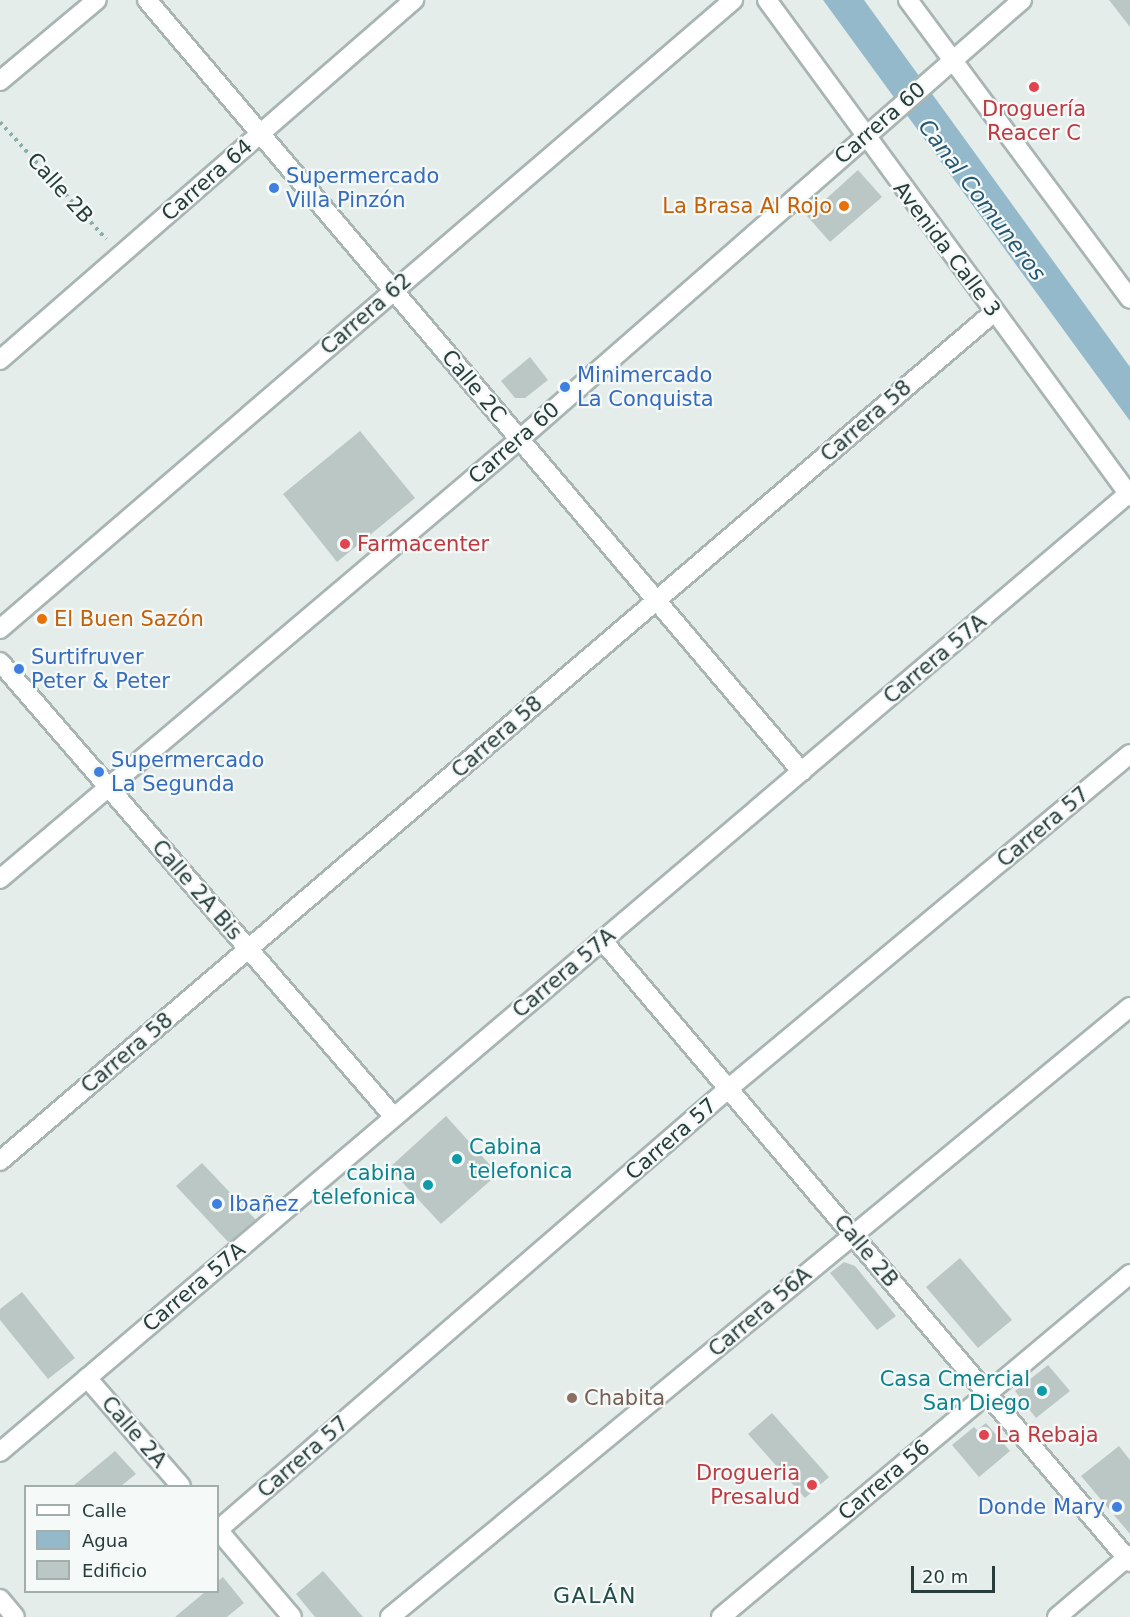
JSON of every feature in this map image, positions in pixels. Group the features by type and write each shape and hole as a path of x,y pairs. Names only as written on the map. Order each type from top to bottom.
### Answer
{"street":[{"path":"0,81 96,0"},
{"name":"Calle 2C","path":"147,0 802,772"},
{"name":"Carrera 64","path":"0,360 414,0"},
{"name":"Carrera 62","path":"0,629 733,0"},
{"name":"Avenida Calle 3","path":"767,0 864,137 1129,495"},
{"path":"908,0 951,62 1130,299"},
{"name":"Carrera 60","path":"0,879 520,439 882,120 1022,0"},
{"name":"Carrera 58","path":"0,1161 994,312"},
{"name":"Carrera 57A","path":"0,1452 1129,495"},
{"name":"Calle 2A Bis","path":"0,662 394,1117"},
{"name":"Carrera 57","path":"219,1529 728,1089 1130,754"},
{"name":"Calle 2B","path":"602,940 1129,1558"},
{"name":"Carrera 56A","path":"390,1617 1130,1007"},
{"name":"Carrera 56","path":"721,1617 1130,1274"},
{"name":"Calle 2A","path":"87,1378 179,1485"},
{"path":"219,1531 292,1617"},
{"path":"1057,1617 1129,1558"},
{"path":"0,1599 15,1617"}],"path":[{"name":"Calle 2B","path":"0,122 120,255"}],"water":[{"name":"Canal Comuneros","path":"823,0 864,0 1130,367 1130,421"}],"building":[{"path":"1109,0 1130,0 1130,27"},
{"name":"La Brasa Al Rojo","path":"858,170 882,197 830,242 807,216"},
{"path":"530,357 548,380 525,398 515,398 501,381"},
{"path":"360,431 415,498 337,562 283,494"},
{"path":"446,1116 498,1174 441,1224 389,1168"},
{"name":"Ibañez","path":"202,1163 257,1221 231,1245 176,1186"},
{"path":"960,1258 1012,1320 978,1348 926,1287"},
{"path":"844,1262 855,1266 896,1316 877,1330 830,1273"},
{"path":"22,1292 75,1358 48,1379 0,1320 0,1309"},
{"name":"Casa Cmercial San Diego","path":"1048,1365 1070,1391 1036,1418 1015,1391"},
{"path":"772,1413 829,1477 805,1498 748,1434"},
{"path":"986,1423 1010,1451 979,1477 952,1445 974,1427 977,1430"},
{"path":"1119,1446 1130,1460 1130,1534 1081,1476"},
{"path":"115,1451 136,1474 122,1485 74,1485"},
{"path":"323,1571 363,1617 315,1617 296,1594"},
{"path":"223,1577 244,1603 227,1617 175,1617 204,1593 219,1593 219,1580"}],"place":[{"name":"Droguería Reacer C","path":"1034,87"},
{"name":"Supermercado Villa Pinzón","path":"274,188"},
{"name":"La Brasa Al Rojo","path":"844,206"},
{"name":"Minimercado La Conquista","path":"565,387"},
{"name":"Farmacenter","path":"345,544"},
{"name":"El Buen Sazón","path":"42,619"},
{"name":"Surtifruver Peter & Peter","path":"19,669"},
{"name":"Supermercado La Segunda","path":"99,772"},
{"name":"Cabina telefonica","path":"457,1159"},
{"name":"cabina telefonica","path":"428,1185"},
{"name":"Ibañez","path":"217,1204"},
{"name":"Casa Cmercial San Diego","path":"1042,1391"},
{"name":"Chabita","path":"572,1398"},
{"name":"La Rebaja","path":"984,1435"},
{"name":"Drogueria Presalud","path":"812,1485"},
{"name":"Donde Mary","path":"1117,1507"}],"district":[{"name":"GALÁN","path":"595,1596"}]}
